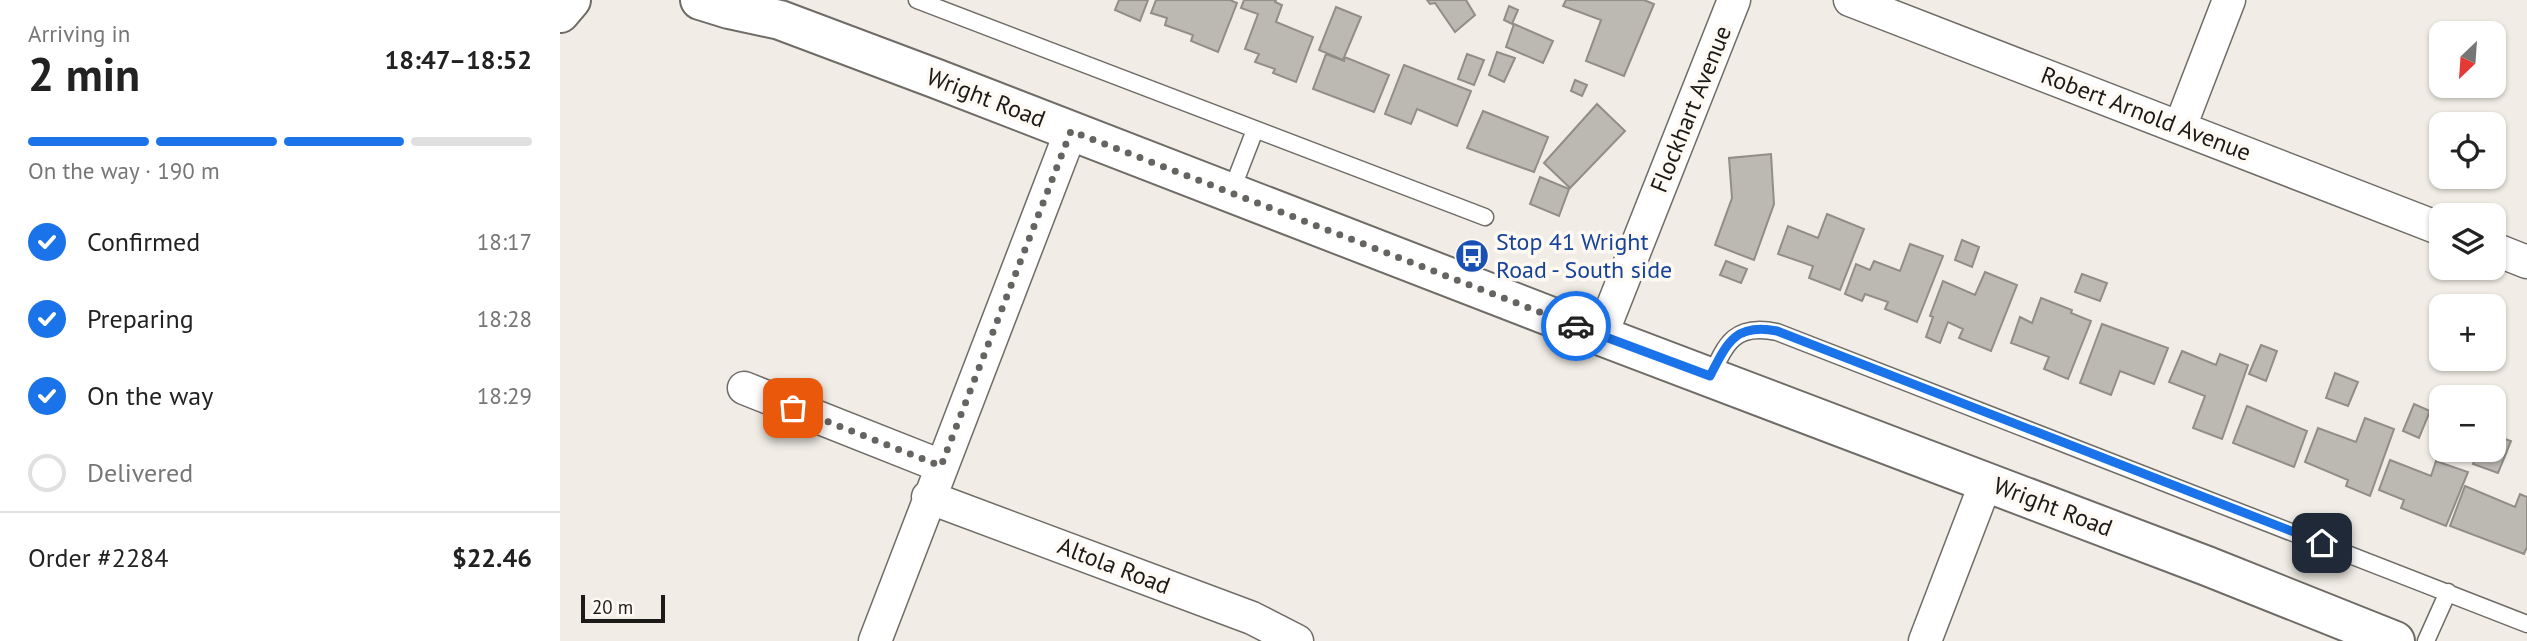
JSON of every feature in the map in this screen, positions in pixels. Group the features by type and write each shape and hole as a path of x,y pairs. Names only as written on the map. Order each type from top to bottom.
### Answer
{"main road":[{"path":"560,13 571,0"},
{"name":"Wright Road","path":"700,0 729,9 765,10 1071,131 2395,641"}],"street":[{"name":"Flockhart Avenue","path":"1601,336 1734,0"},
{"name":"Robert Arnold Avenue","path":"1850,0 2429,224"},
{"path":"2180,127 2229,0"},
{"path":"874,641 1071,131"},
{"path":"2506,254 2527,262"},
{"path":"744,388 941,466"},
{"path":"1925,641 1986,482"},
{"name":"Altola Road","path":"928,496 1248,630 1297,641"}],"lane":[{"path":"917,0 1485,217"},
{"path":"1231,192 1255,130"},
{"path":"1710,376 1725,346 1737,335 1761,328 1777,331 2527,624"},
{"path":"2426,641 2448,592"}],"building":[{"path":"1119,0 1148,0 1140,21 1115,10"},
{"path":"1156,0 1230,0 1237,3 1218,52 1191,41 1193,35 1165,25 1167,18 1151,13"},
{"path":"1244,0 1276,0 1275,2 1282,5 1276,22 1313,37 1296,82 1273,73 1275,69 1255,62 1259,54 1245,49 1258,14 1241,8"},
{"path":"1427,0 1466,0 1475,15 1455,32 1435,3 1430,4"},
{"path":"1566,0 1644,0 1654,4 1624,76 1586,61 1601,20 1563,6"},
{"path":"1509,6 1518,10 1512,24 1504,20"},
{"path":"1336,7 1361,17 1343,60 1319,50"},
{"path":"1514,24 1553,41 1543,63 1506,47"},
{"path":"1497,52 1515,58 1504,82 1489,75"},
{"path":"1326,54 1344,61 1345,57 1389,75 1374,112 1313,89"},
{"path":"1467,54 1484,60 1474,85 1458,79"},
{"path":"1404,65 1471,91 1457,126 1417,109 1411,124 1385,114"},
{"path":"1575,80 1587,85 1582,96 1571,91"},
{"path":"1597,104 1625,131 1570,188 1544,163"},
{"path":"1483,111 1548,137 1534,172 1467,148"},
{"path":"1771,154 1774,204 1754,260 1715,245 1732,198 1729,158"},
{"path":"1540,177 1569,189 1559,216 1530,204"},
{"path":"1827,214 1864,229 1840,290 1809,278 1813,266 1778,254 1788,226 1818,238"},
{"path":"1962,240 1979,247 1972,267 1955,260"},
{"path":"1910,244 1943,256 1917,322 1885,309 1888,302 1865,294 1862,301 1845,294 1856,264 1870,270 1874,261 1900,271"},
{"path":"1726,261 1747,269 1741,283 1720,275"},
{"path":"1985,272 2017,285 1991,351 1959,338 1963,329 1948,322 1940,343 1926,337 1933,317 1930,316 1943,281 1975,295"},
{"path":"2082,274 2107,283 2100,301 2075,292"},
{"path":"2041,298 2091,321 2068,379 2044,369 2049,357 2011,343 2020,317 2032,323"},
{"path":"2102,324 2168,348 2154,384 2120,371 2111,395 2080,383"},
{"path":"2261,345 2277,351 2266,381 2249,374"},
{"path":"2182,351 2216,365 2220,354 2248,365 2222,439 2193,428 2205,396 2169,382"},
{"path":"2335,373 2358,382 2348,406 2326,398"},
{"path":"2414,404 2429,411 2419,438 2403,431"},
{"path":"2247,406 2307,431 2294,467 2233,443"},
{"path":"2365,418 2394,429 2370,496 2346,486 2348,480 2305,462 2318,428 2356,442"},
{"path":"2506,439 2511,441 2506,453"},
{"path":"2390,460 2431,476 2436,462 2468,472 2446,526 2401,508 2404,500 2379,490"},
{"path":"2474,462 2502,462 2498,473 2473,464"},
{"path":"2465,486 2515,507 2520,494 2527,497 2527,547 2524,554 2450,526"}],"way so far":[{"path":"793,408 941,466 1071,131 1576,326"}],"place":[{"name":"Stop 41 Wright Road - South side","path":"1472,256"}],"route":[{"path":"1576,326 1710,376 1725,346 1737,335 1761,328 1777,331 2322,543"}]}
